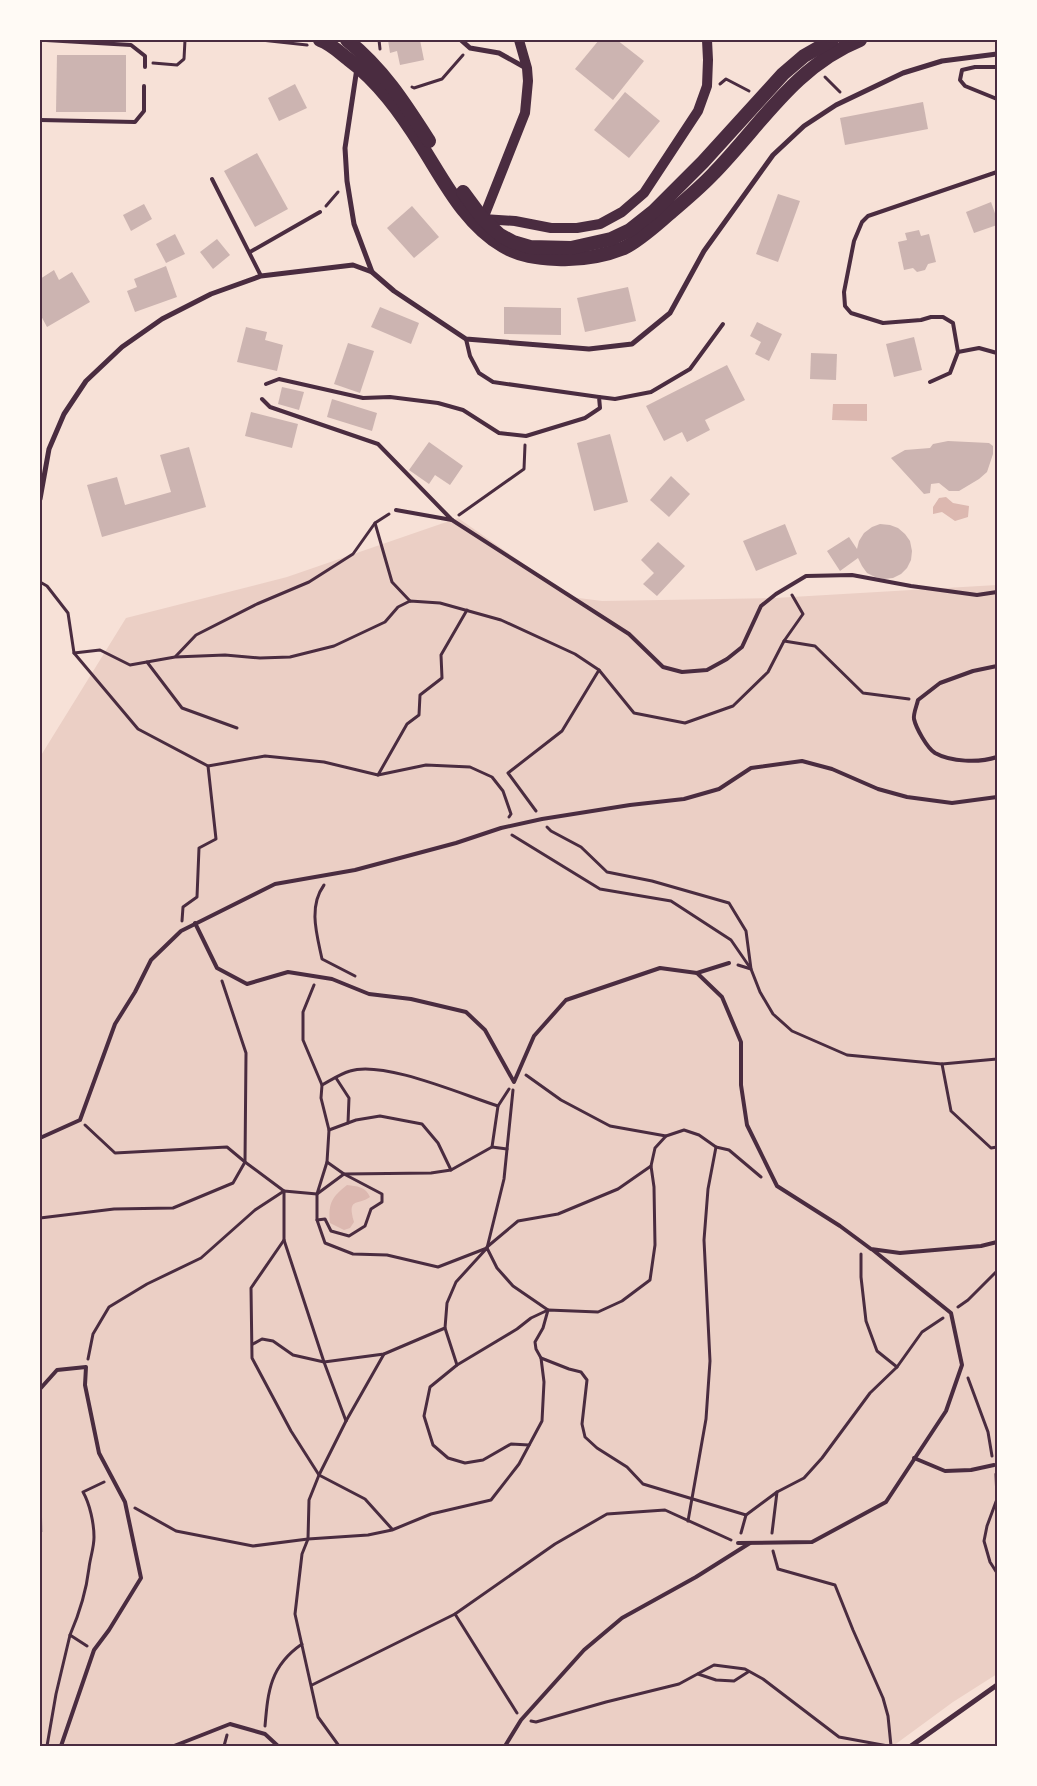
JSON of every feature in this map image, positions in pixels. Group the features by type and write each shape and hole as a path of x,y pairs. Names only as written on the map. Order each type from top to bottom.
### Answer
{"highway":[{"path":"347,40 368,56 386,78 458,186 483,219 500,235 513,242 530,247 571,248 611,240 630,230 654,211 783,74 804,56 832,40"},
{"path":"317,44 327,43 357,65 380,88 420,142 473,223 491,239 524,256 568,259 596,256 624,248 649,231 714,173 796,82 814,66 860,40"}],"main road":[{"path":"519,40 527,68 528,81 525,113 483,219 515,220 551,228 577,228 600,224 622,212 644,193 698,111 707,86 707,40"}],"street":[{"path":"461,40 470,48 499,53 527,68"},
{"path":"40,499 49,449 64,414 86,381 122,347 162,319 211,294 261,276 352,265 372,272 394,292 466,339 589,348 632,344 670,313 704,251 773,155 804,126 836,105 903,73 942,61 997,54"},
{"path":"357,65 345,148 347,181 354,224 372,272"},
{"path":"911,1746 997,1685"}],"lane":[{"path":"46,40 131,45 146,56 145,64"},
{"path":"997,66 975,67 962,70 960,80 966,86 997,99"},
{"path":"40,120 134,122 144,111 144,86"},
{"path":"930,382 950,373 958,352 953,323 943,317 931,316 921,320 883,323 851,313 845,306 844,292 854,241 862,222 868,216 997,172"},
{"path":"212,179 261,276"},
{"path":"250,252 320,212"},
{"path":"466,339 470,356 479,373 493,382 615,400 651,392 690,369 723,324"},
{"path":"958,352 979,348 997,353"},
{"path":"266,384 280,379 363,398 390,397 438,403 463,410 498,433 526,436 584,418 600,408 599,397"},
{"path":"262,399 270,407 378,444 452,520 628,634 663,667 682,672 707,670 727,659 742,647 761,606 806,576 852,575 911,586 977,595 997,592"},
{"path":"396,510 452,520"},
{"path":"997,666 973,671 940,683 918,700 914,718 922,736 934,752 951,758 972,761 997,757"},
{"path":"40,1138 80,1120 115,1024 151,960 181,931 275,884 355,870 456,843 501,828 542,819 630,805 684,799 719,789 751,768 802,761 832,769 878,789 907,797 952,803 997,797"},
{"path":"196,923 217,968 247,984 288,972 332,979 369,994 411,998 466,1012 485,1030 514,1082"},
{"path":"514,1082 534,1036 566,1000 660,968 697,973 729,963"},
{"path":"697,973 722,997 741,1042 742,1085 747,1125 777,1186 840,1226 950,1313 962,1365 946,1411 886,1502 812,1542 738,1543"},
{"path":"871,1249 900,1252 981,1246 997,1242"},
{"path":"40,1389 57,1370 86,1367 85,1385 99,1454 125,1502 141,1578 109,1630 94,1650 62,1746"},
{"path":"914,1458 945,1471 971,1470 994,1465"},
{"path":"505,1746 521,1720 584,1650 622,1618 696,1577 751,1543"},
{"path":"174,1746 230,1724 265,1734 278,1746"}],"path":[{"path":"145,64 177,65 184,60 185,40"},
{"path":"261,40 307,45 317,44"},
{"path":"379,40 382,54"},
{"path":"408,84 414,88 442,79 470,48"},
{"path":"814,66 848,99"},
{"path":"726,79 753,94"},
{"path":"320,212 347,181"},
{"path":"452,520 524,469 526,436"},
{"path":"175,657 196,635 257,604 309,582 353,554 375,523 396,510"},
{"path":"375,523 392,582 410,602"},
{"path":"40,582 47,586 68,613 74,653 138,729 208,766 265,756 324,762 378,775 426,765 470,767 492,777 503,791 511,814 501,828 600,889 671,901 731,940 751,969 760,992 773,1014 792,1031 847,1055 942,1064 997,1059"},
{"path":"74,653 100,650 130,666 175,657 225,655 282,658 303,655 334,646 385,622 398,607 410,602 440,603 501,620 575,654 600,670 634,713 685,723 733,706 768,672 784,641 803,614 787,587"},
{"path":"378,775 406,724 419,715 420,695 442,678 441,655 467,610"},
{"path":"784,641 815,646 864,693 918,700"},
{"path":"147,662 182,708 237,728"},
{"path":"600,670 562,731 508,773 551,831 580,847 607,872 652,881 729,903 746,931 751,969"},
{"path":"181,931 183,907 197,897 199,848 216,839 208,766"},
{"path":"328,880 320,891 314,908 322,959 357,978"},
{"path":"729,963 751,969"},
{"path":"40,1218 114,1209 173,1208 233,1183 245,1162 246,1053 217,968"},
{"path":"318,976 303,1012 303,1040 322,1084 322,1098 330,1130 327,1162 317,1194 317,1220 325,1243 353,1254 387,1255 438,1267 487,1248"},
{"path":"942,1064 951,1112 991,1148 997,1147"},
{"path":"322,1084 351,1071 376,1069 419,1079 498,1106"},
{"path":"519,1070 561,1100 610,1126 666,1136 684,1130 699,1135 716,1147 729,1150 760,1177"},
{"path":"336,1078 349,1098 348,1123"},
{"path":"492,1146 498,1106 514,1082"},
{"path":"514,1082 504,1179 487,1248 497,1268 514,1286 548,1310"},
{"path":"330,1130 348,1123 380,1116 422,1124 438,1143 451,1170"},
{"path":"80,1120 115,1153 227,1146 245,1162 284,1190 317,1194 344,1174 431,1173 451,1170 492,1146 508,1149"},
{"path":"529,1445 511,1444 483,1460 465,1463 448,1458 433,1444 424,1416 430,1387 457,1365 517,1329 531,1318 548,1310 598,1312 622,1301 650,1280 655,1245 654,1187 651,1166 655,1148 666,1136"},
{"path":"688,1520 706,1419 709,1370 704,1240 708,1189 716,1147"},
{"path":"317,1220 326,1220 331,1231 349,1236 364,1226 371,1209 382,1202 382,1194 344,1174 327,1162"},
{"path":"457,1365 445,1328 446,1303 456,1282 487,1248 518,1221 558,1214 618,1189 651,1166"},
{"path":"284,1190 284,1240 324,1362 346,1421"},
{"path":"86,1367 92,1334 109,1307 147,1284 201,1258 255,1210 284,1190"},
{"path":"284,1240 251,1288 252,1358 291,1431 319,1475 365,1499 392,1530"},
{"path":"860,1241 861,1277 866,1321 878,1351 897,1367"},
{"path":"312,1685 455,1614 555,1544 607,1514 665,1510 738,1543 746,1515 777,1492 804,1478 822,1458 870,1393 897,1367 922,1332 968,1300 997,1271"},
{"path":"125,1502 176,1530 253,1546 308,1539 368,1535 392,1530 431,1514 491,1500 519,1464 542,1421 544,1382 541,1358 534,1342 543,1328 548,1310"},
{"path":"253,1344 262,1339 273,1341 293,1355 324,1362 384,1354 445,1328"},
{"path":"339,1746 318,1717 295,1614 302,1554 308,1539 309,1500 319,1475 346,1421 384,1354"},
{"path":"541,1358 581,1372 587,1380 582,1424 585,1437 597,1448 626,1467 643,1484 746,1515"},
{"path":"46,1746 70,1635 78,1617 87,1585 94,1539 93,1527 83,1492 112,1478"},
{"path":"536,1722 679,1684 714,1665 745,1669 763,1679 839,1737 890,1746 888,1716 883,1698 835,1584 778,1569 771,1542 777,1492"},
{"path":"455,1614 521,1720"},
{"path":"70,1635 94,1650"},
{"path":"265,1734 270,1685 280,1666 302,1644"},
{"path":"697,1674 716,1680 734,1680 749,1672"}],"shaded area":[{"path":"833,404 867,404 867,421 832,420"},
{"path":"946,497 953,503 969,506 968,517 955,521 942,512 933,514 933,507 939,498"},
{"path":"458,518 571,597 602,601 775,598 997,585 997,1674 953,1702 893,1746 40,1746 40,757 126,618 287,577"},
{"path":"347,1185 364,1189 370,1197 353,1205 352,1214 354,1222 350,1228 344,1230 330,1223 330,1210 332,1201"}],"building":[{"path":"388,40 420,40 424,60 400,65 397,51 390,53"},
{"path":"599,40 617,40 644,61 613,100 575,69"},
{"path":"57,55 126,55 126,112 56,112"},
{"path":"295,84 307,108 279,121 268,98"},
{"path":"625,92 660,121 629,158 594,130"},
{"path":"923,102 928,129 845,145 840,118"},
{"path":"257,153 288,209 255,227 224,171"},
{"path":"778,194 800,201 778,262 756,254"},
{"path":"991,202 997,219 997,225 974,233 966,212"},
{"path":"144,204 152,219 131,231 123,215"},
{"path":"412,206 439,237 414,258 387,228"},
{"path":"919,230 921,236 929,234 936,262 928,264 925,270 917,272 913,268 904,270 898,242 907,240 905,233"},
{"path":"175,234 185,254 166,263 156,244"},
{"path":"217,239 230,255 213,269 200,252"},
{"path":"166,266 177,297 135,312 127,291 137,287 134,279"},
{"path":"54,270 59,280 72,272 90,302 47,327 40,314 40,279"},
{"path":"628,287 636,321 585,332 577,298"},
{"path":"380,307 419,323 411,344 371,327"},
{"path":"504,307 561,308 561,335 504,334"},
{"path":"757,322 782,334 769,361 755,354 761,342 750,336"},
{"path":"246,327 267,332 265,340 283,345 277,371 237,362"},
{"path":"914,337 922,370 894,377 886,344"},
{"path":"348,343 374,351 360,393 334,384"},
{"path":"811,353 837,354 836,380 810,379"},
{"path":"727,365 745,400 705,420 710,430 687,442 682,432 664,441 646,406"},
{"path":"282,387 304,392 299,410 278,404"},
{"path":"332,399 377,413 372,431 327,417"},
{"path":"251,412 298,424 292,448 245,436"},
{"path":"610,434 628,502 594,511 577,443"},
{"path":"948,441 989,443 993,446 993,454 987,472 959,491 949,491 939,483 931,484 930,493 924,494 891,458 905,450 930,448 933,444"},
{"path":"429,442 463,466 450,485 435,475 429,484 409,470"},
{"path":"189,447 206,507 102,537 87,485 117,477 125,505 171,492 160,455"},
{"path":"671,476 690,494 669,517 650,500"},
{"path":"785,524 797,554 756,571 743,541"},
{"path":"880,524 898,528 910,541 911,560 907,568 893,578 884,579 867,573 858,558 840,571 827,551 849,537 857,549 864,533"},
{"path":"658,542 685,566 657,596 643,584 654,573 641,560"},
{"path":"41,1502 43,1532 40,1532"}]}
